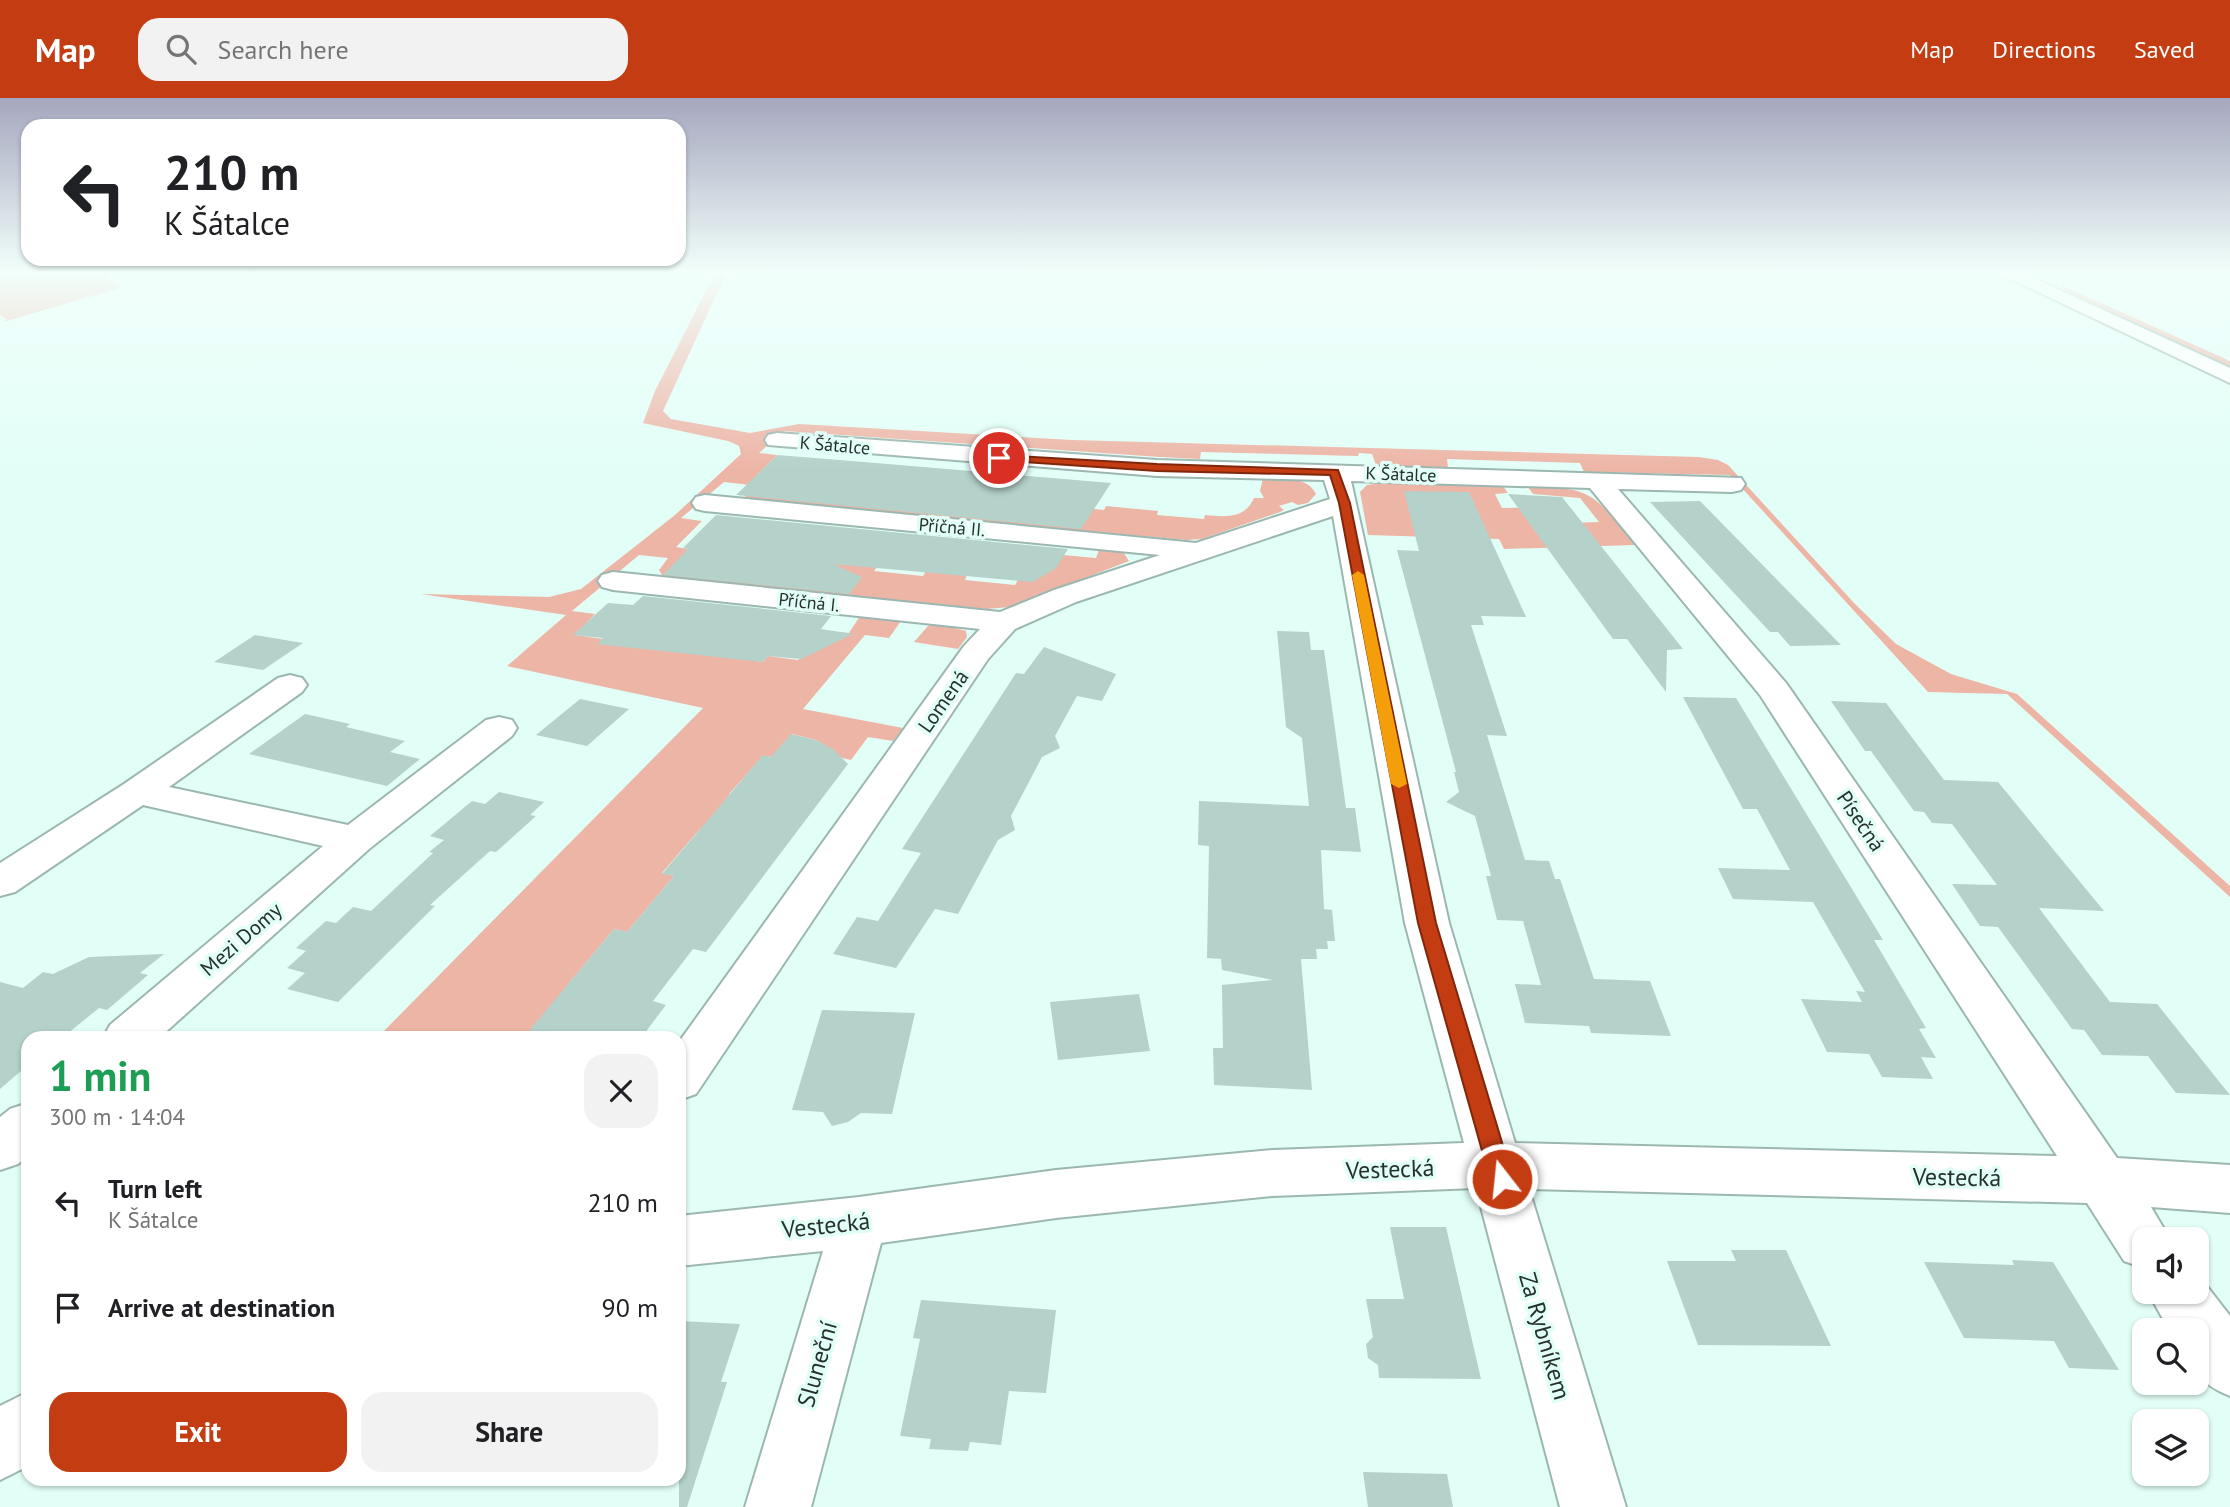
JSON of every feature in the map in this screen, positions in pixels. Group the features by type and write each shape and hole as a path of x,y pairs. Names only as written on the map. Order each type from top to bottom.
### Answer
{"street":[{"path":"2145,337 2230,376"},
{"name":"K Šátalce","path":"777,440 1077,463 1339,488 1597,480 1732,484"},
{"name":"Písečná","path":"1597,480 1774,690 2100,1181"},
{"name":"Lomená","path":"686,1070 976,653 1004,622 1065,596 1199,550 1339,488"},
{"name":"Za Rybníkem","path":"1339,488 1427,923 1593,1507"},
{"name":"Příčná II.","path":"705,503 1199,550"},
{"name":"Příčná I.","path":"613,581 1004,622"},
{"path":"0,882 137,792 290,685"},
{"name":"Mezi Domy","path":"135,1031 355,840 499,728"},
{"path":"137,792 355,840"},
{"path":"0,1148 21,1130"},
{"name":"Vestecká","path":"686,1240 859,1222 1056,1194 1273,1173 1497,1165 2100,1181 2230,1189"},
{"path":"2100,1181 2133,1227"},
{"name":"Sluneční","path":"778,1507 859,1222"},
{"path":"2186,1304 2230,1366"},
{"path":"0,1448 21,1429"}],"shaded area":[{"path":"683,337 697,337 663,411 671,419 750,433 799,424 1072,440 1699,457 1718,460 1728,465 1855,604 1896,644 1951,674 2017,694 2230,886 2230,897 2007,694 1928,692 1730,475 1584,472 1580,463 1447,459 1448,468 1376,465 1372,454 1359,453 1358,456 1201,452 1200,459 784,431 759,453 777,455 756,476 1104,510 1106,506 1158,511 1157,515 1204,519 1205,515 1227,516 1240,513 1254,498 1264,498 1260,491 1263,478 1300,481 1312,488 1316,494 1308,503 1298,505 1292,502 1279,506 1284,510 1280,512 1202,539 1186,540 759,502 745,497 750,485 724,482 681,518 702,521 676,547 688,549 685,553 877,567 874,571 923,576 926,571 967,575 965,580 1015,585 1018,580 1033,578 1050,571 1063,555 1096,558 1100,547 1123,552 1129,561 1010,607 987,609 674,578 662,575 659,570 668,558 639,555 572,611 595,614 575,635 763,662 768,656 798,660 839,632 849,633 860,616 893,617 901,621 889,638 865,635 803,709 903,728 893,741 868,737 851,760 833,756 834,751 816,740 792,734 773,757 763,756 730,793 712,831 700,829 662,873 674,876 627,932 614,929 569,983 542,1031 384,1031 703,708 507,666 566,615 421,594 549,597 581,589 675,515 741,454 739,446 728,441 643,423 655,391"},
{"path":"2155,337 2176,337 2230,361 2230,372"},
{"path":"1388,482 1502,485 1508,493 1495,494 1502,508 1558,507 1570,523 1599,522 1580,498 1533,494 1527,486 1580,492 1601,504 1635,545 1504,549 1499,539 1368,535 1360,492 1367,485"},
{"path":"935,623 966,631 967,637 958,649 914,642 928,626"}],"building":[{"path":"777,455 1111,483 1081,529 736,495"},
{"path":"1404,491 1469,492 1526,617 1481,616 1484,625 1471,625 1507,736 1487,735 1525,860 1549,861 1555,879 1560,879 1594,979 1650,981 1671,1036 1591,1033 1589,1026 1525,1023 1515,984 1541,985 1523,921 1497,920 1486,876 1491,876 1475,816 1446,802 1459,792 1456,772 1397,550 1419,551"},
{"path":"1508,494 1562,497 1683,649 1667,650 1666,692 1627,639 1613,639"},
{"path":"1700,501 1841,645 1790,646 1778,632 1770,632 1650,502"},
{"path":"716,515 1068,549 1056,568 1033,582 833,564 862,577 849,594 663,575 688,549 683,548"},
{"path":"643,596 831,616 821,629 853,634 801,659 768,656 763,662 597,644 603,638 573,635 608,603 633,605"},
{"path":"1277,631 1309,632 1311,650 1324,650 1346,808 1355,808 1361,852 1321,850 1324,909 1332,910 1335,941 1327,941 1328,949 1316,949 1317,959 1301,959 1312,1090 1214,1085 1213,1048 1223,1048 1222,985 1273,980 1222,970 1221,959 1207,958 1209,846 1198,845 1199,801 1309,806 1302,738 1286,727"},
{"path":"255,635 303,643 263,670 214,662"},
{"path":"1044,647 1116,674 1102,701 1077,696 1055,736 1060,748 1042,757 1011,816 1015,830 998,840 958,914 935,909 896,968 833,954 857,917 878,921 921,853 902,849 1016,673 1024,674"},
{"path":"1683,697 1736,698 1883,940 1874,940 1926,1028 1919,1029 1936,1058 1921,1057 1933,1079 1882,1077 1869,1054 1827,1052 1801,999 1862,1002 1856,991 1865,992 1813,902 1733,899 1718,868 1790,870 1757,809 1743,809"},
{"path":"580,699 629,709 587,746 536,735"},
{"path":"1831,701 1886,703 1944,780 1998,782 2104,911 2039,908 2110,1002 2157,1004 2230,1095 2176,1093 2148,1056 2102,1055 2084,1030 2072,1029 1998,927 1980,926 1952,884 1997,885 1952,824 1932,823 1924,812 1914,811 1871,751 1865,751"},
{"path":"305,714 405,741 390,752 420,759 387,786 249,754"},
{"path":"791,734 816,740 834,750 848,764 706,952 693,949 653,1001 666,1005 646,1031 529,1031 614,929 627,932 674,876 662,874 763,755 771,757"},
{"path":"499,792 544,802 530,815 536,816 496,852 490,851 430,905 435,906 338,1002 287,989 305,973 287,968 306,951 296,948 326,921 336,923 353,907 371,911 444,840 430,836 472,801 485,804"},
{"path":"164,954 140,973 148,975 107,1010 99,1008 71,1031 21,1031 21,1071 0,1089 0,982 23,988 43,972 53,974 89,957"},
{"path":"1139,994 1150,1051 1058,1060 1050,1002"},
{"path":"822,1010 915,1013 892,1114 861,1113 848,1122 832,1126 823,1112 792,1110"},
{"path":"1390,1227 1446,1227 1481,1379 1379,1378 1378,1365 1368,1358 1366,1344 1373,1337 1366,1299 1404,1299"},
{"path":"1731,1250 1786,1250 1831,1346 1698,1345 1667,1261 1736,1261"},
{"path":"2012,1260 2053,1262 2119,1370 2069,1368 2054,1341 1964,1338 1924,1262 2014,1265"},
{"path":"921,1300 1056,1310 1046,1393 1009,1391 1001,1445 970,1442 968,1451 929,1449 931,1439 900,1436 920,1339 913,1338"},
{"path":"686,1321 740,1324 721,1382 727,1382 687,1507 679,1507 679,1486 686,1486"},
{"path":"1363,1472 1447,1474 1453,1507 1368,1507"}],"slow traffic":[{"path":"1358,575 1399,784"}],"route":[{"path":"999,458 1157,468 1335,472 1344,503 1427,923 1502,1179"}]}
